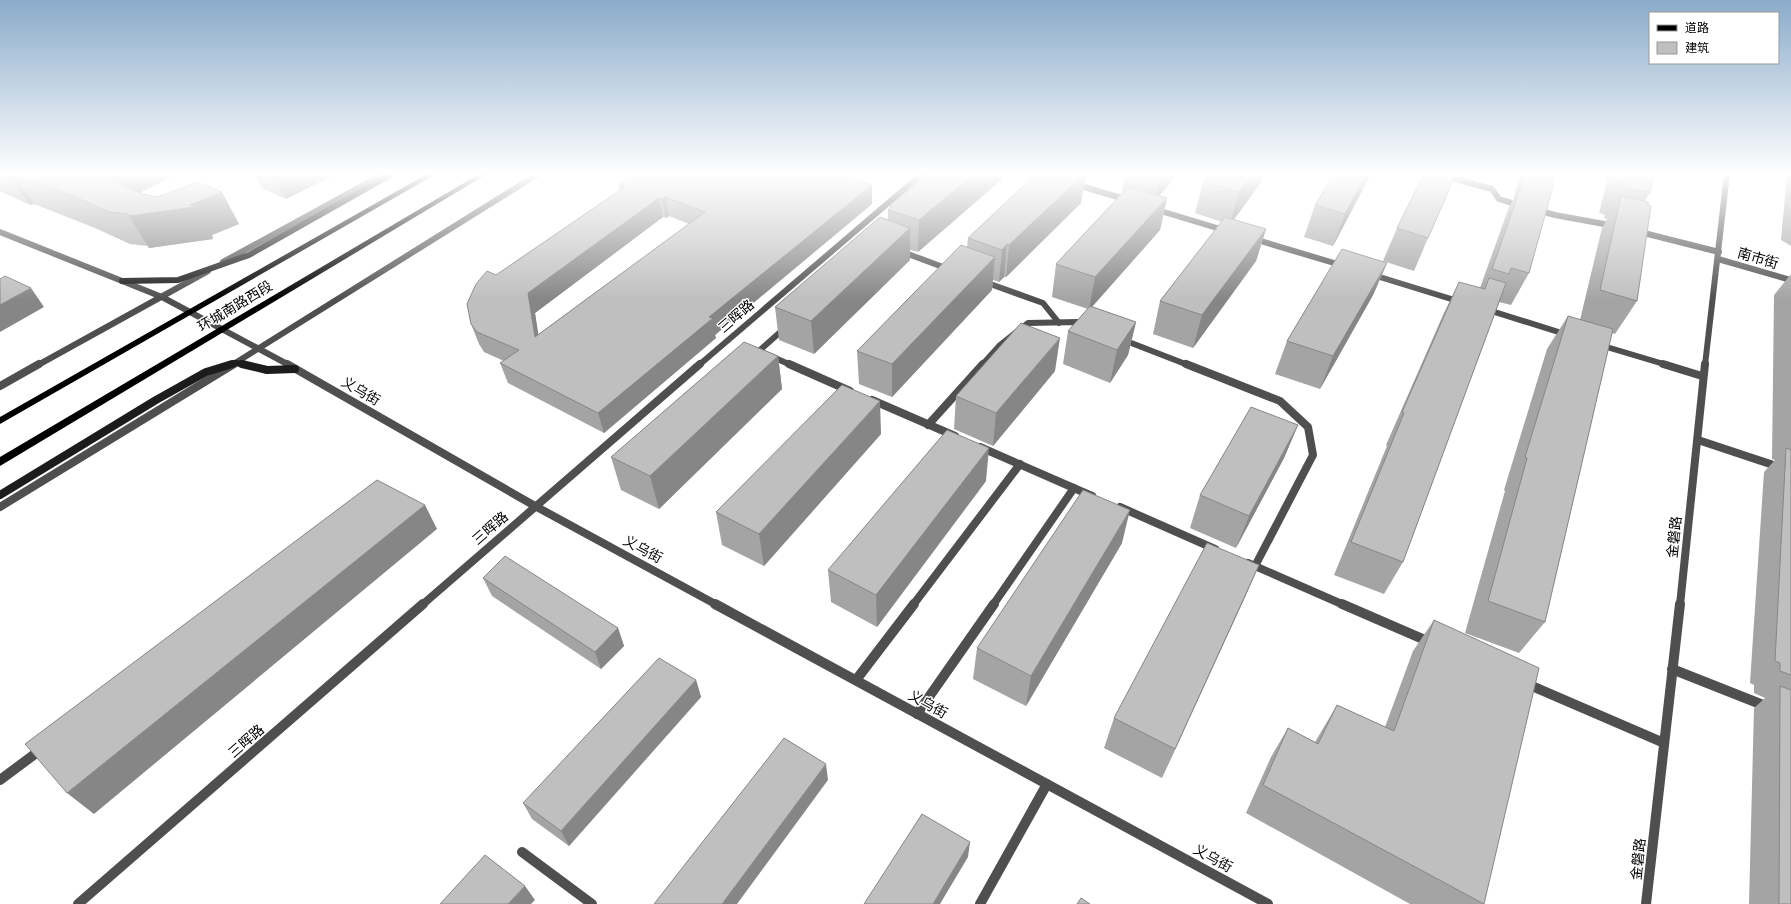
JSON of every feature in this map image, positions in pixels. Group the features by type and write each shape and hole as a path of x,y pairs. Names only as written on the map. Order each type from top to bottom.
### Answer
{"main road":[{"path":"122,281 178,280 249,255 318,216"},
{"name":"环城南路西段","path":"0,421 358,216"},
{"name":"环城南路西段","path":"0,462 412,216"},
{"path":"0,495 156,400 206,372 236,363 267,370 295,369"}],"street":[{"path":"0,386 307,216"},
{"path":"0,507 236,363 470,216"},
{"name":"三晖路","path":"78,904 535,506 873,216"},
{"path":"1179,216 1238,234"},
{"path":"1562,216 1599,222 1621,228"},
{"name":"金磐路","path":"1646,904 1698,440 1702,376 1719,255 1723,216"},
{"name":"南市街","path":"1629,230 1719,255 1791,280"},
{"name":"义乌街","path":"0,232 162,297 258,348 535,506 1268,904"},
{"path":"1245,236 1352,269"},
{"path":"893,248 960,273"},
{"path":"1360,271 1466,304"},
{"path":"975,279 1043,304 1059,323"},
{"path":"1481,308 1573,336"},
{"path":"793,320 759,351 1226,554"},
{"path":"928,425 1000,345 1028,323 1078,322 1092,328"},
{"path":"1114,336 1280,401 1308,427 1313,455 1255,566"},
{"path":"1596,343 1702,376"},
{"path":"1698,440 1791,471"},
{"path":"856,680 1020,464"},
{"path":"917,714 1074,488"},
{"path":"1241,560 1438,645"},
{"path":"1672,669 1776,710"},
{"path":"1518,680 1664,743"},
{"path":"0,780 50,742"},
{"path":"980,904 1047,784"},
{"path":"522,852 592,904"}],"building":[{"path":"582,216 634,216 528,293 535,337 699,216 833,216 709,317 713,318 598,413 500,363 519,350 477,332 471,324 467,304 476,284 487,271 496,275"},
{"path":"907,216 924,216 919,220"},
{"path":"991,216 1039,216 1002,250 968,238"},
{"path":"1101,216 1150,216 1095,277 1056,264"},
{"path":"1403,216 1438,216 1428,238 1397,228"},
{"path":"1511,216 1545,216 1529,273 1511,268 1509,274 1492,269"},
{"path":"1616,216 1649,216 1637,301 1600,290"},
{"path":"880,217 910,228 811,321 775,307"},
{"path":"1225,217 1266,229 1202,315 1160,301"},
{"path":"961,245 995,257 892,364 857,351"},
{"path":"1342,249 1387,263 1333,356 1287,341"},
{"path":"5,276 31,288 0,305 0,279"},
{"path":"1489,278 1506,283 1403,562 1351,542 1404,413 1402,412 1459,282 1485,289"},
{"path":"1090,306 1136,322 1117,350 1068,331"},
{"path":"1568,316 1613,329 1545,622 1488,601 1527,458 1525,457"},
{"path":"1021,323 1060,338 996,413 956,396"},
{"path":"744,342 778,356 650,476 611,457"},
{"path":"842,385 880,401 759,534 716,512"},
{"path":"1251,407 1298,425 1249,516 1200,495"},
{"path":"947,430 989,448 876,595 828,570"},
{"path":"1786,448 1791,450 1791,675 1780,671 1780,663 1775,661"},
{"path":"377,480 425,505 67,793 25,744"},
{"path":"1083,490 1130,510 1031,676 977,648"},
{"path":"1207,543 1259,565 1175,749 1114,718"},
{"path":"505,556 618,628 595,652 483,578"},
{"path":"1434,620 1539,668 1484,904 1263,785 1288,728 1318,744 1337,705 1394,731"},
{"path":"659,658 696,680 561,831 523,803"},
{"path":"1780,686 1791,690 1791,904 1779,904"},
{"path":"784,738 826,764 722,904 654,904"},
{"path":"922,814 970,842 933,904 864,904"},
{"path":"485,855 525,886 508,904 440,904"},
{"path":"1081,898 1090,904 1077,904"}]}
